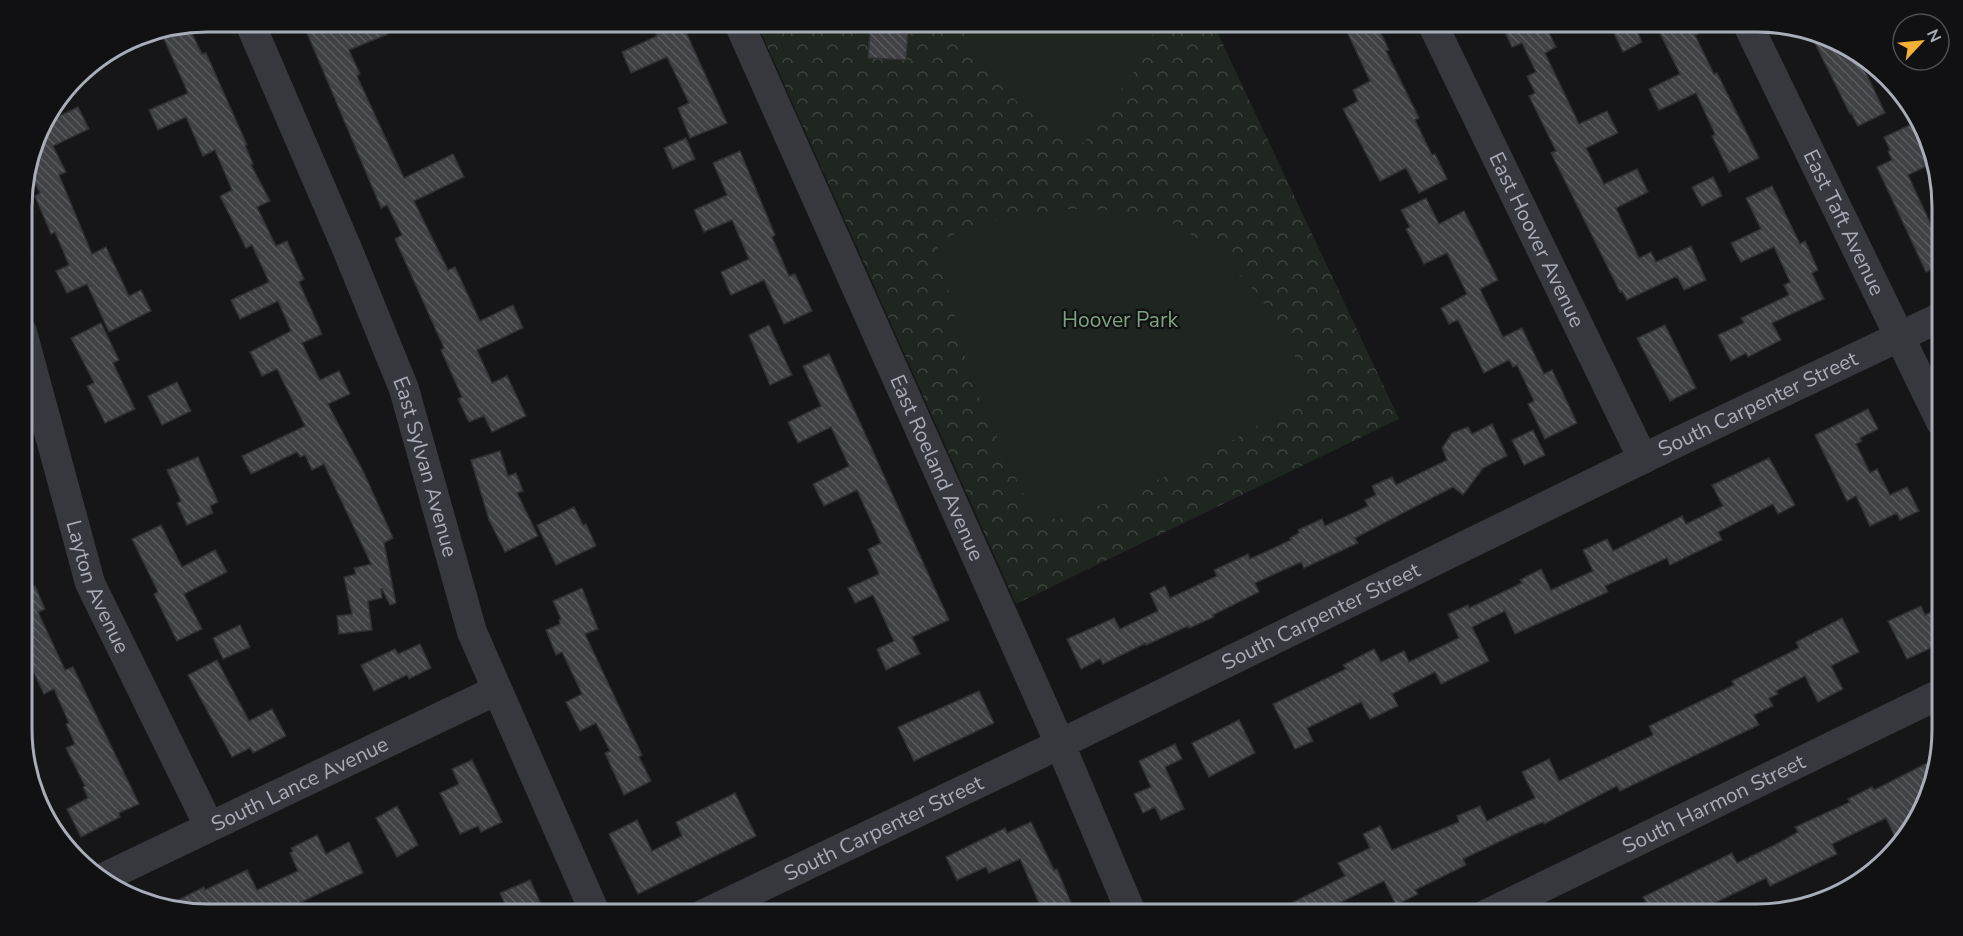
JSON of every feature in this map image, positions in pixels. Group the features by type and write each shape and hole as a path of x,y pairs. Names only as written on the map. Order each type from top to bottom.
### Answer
{"street":[{"name":"East Sylvan Avenue","path":"254,32 398,373 465,611 496,690 591,904"},
{"name":"East Roeland Avenue","path":"743,32 1060,744 1127,904"},
{"name":"East Hoover Avenue","path":"1436,32 1643,459"},
{"name":"East Taft Avenue","path":"1751,32 1932,403"},
{"name":"South Carpenter Street","path":"725,904 1932,321"},
{"name":"Layton Avenue","path":"32,369 90,583 209,826"},
{"name":"South Lance Avenue","path":"110,875 496,690"},
{"name":"South Harmon Street","path":"1508,904 1932,698"}],"green space":[{"name":"Hoover Park","path":"761,32 1217,32 1399,419 1016,604"},
{"path":"970,32 1153,32 1147,53 1084,143 1044,122 1011,96 984,62"},
{"path":"1066,209 1138,213 1162,219 1189,233 1207,246 1231,266 1260,298 1282,332 1312,392 1194,464 1073,517 1058,520 1035,513 1026,500 971,380 936,241 1000,219"}],"building":[{"path":"307,32 387,32 388,34 349,50 360,74 357,76 404,178 453,154 464,177 414,201 448,270 455,267 480,321 513,305 523,328 477,350 492,383 507,376 526,416 492,432 484,416 469,422 458,399 462,397 441,350 444,348 395,239 402,235 387,205 381,208"},
{"path":"655,32 686,32 727,123 690,138 678,108 689,103 667,57 631,73 622,52 657,36"},
{"path":"870,32 908,33 906,60 868,58"},
{"path":"1347,32 1380,32 1389,50 1386,51 1419,118 1415,120 1447,179 1419,193 1406,168 1380,181 1343,109 1358,101 1353,90 1370,81"},
{"path":"1505,32 1548,32 1556,47 1545,53 1579,124 1607,111 1618,133 1586,148 1604,184 1637,169 1648,192 1616,208 1639,258 1651,252 1656,262 1691,246 1706,280 1684,290 1677,276 1627,300 1622,291 1620,292 1551,153 1556,151 1529,96 1535,93 1527,76 1536,72 1522,43 1512,47"},
{"path":"1613,32 1637,32 1642,42 1623,52"},
{"path":"1659,32 1697,32 1698,34 1695,35 1714,74 1717,73 1759,158 1729,172 1712,136 1715,134 1696,93 1659,110 1649,89 1680,74"},
{"path":"192,33 202,54 206,53 247,145 245,145 253,164 251,165 270,201 257,207 276,246 287,241 304,279 299,282 322,334 302,343 320,380 339,371 350,394 328,404 365,475 393,538 384,543 396,603 390,605 382,589 382,598 368,601 372,630 339,634 337,616 352,614 344,577 356,574 354,568 371,564 324,464 312,470 305,455 300,457 297,452 251,474 242,456 305,426 277,369 262,376 250,352 291,331 278,301 240,319 231,300 269,282 252,245 246,248 220,196 232,190 215,150 203,156 186,117 158,130 149,110 188,93 163,37"},
{"path":"1814,41 1844,55 1864,69 1885,113 1858,126"},
{"path":"78,107 89,129 53,146 66,172 59,175 92,254 106,247 129,296 141,290 151,311 109,332 87,284 67,293 56,271 69,265 55,232 51,234 35,196 40,193 34,180 37,161 56,118"},
{"path":"1911,125 1926,161 1927,166 1908,175 1932,227 1932,269 1926,272 1877,167 1892,160 1884,137"},
{"path":"686,138 695,159 673,169 664,148"},
{"path":"740,151 775,235 772,237 789,276 795,274 812,311 784,324 764,280 731,295 721,272 749,259 732,220 704,232 694,210 727,195 713,163"},
{"path":"1713,177 1722,196 1702,206 1692,187"},
{"path":"1772,186 1800,244 1805,241 1818,270 1812,273 1824,299 1772,323 1781,340 1748,357 1746,353 1731,361 1718,335 1744,323 1741,318 1789,295 1784,285 1790,282 1774,247 1741,262 1731,243 1761,229 1746,198"},
{"path":"1426,198 1439,224 1464,211 1498,280 1480,289 1503,337 1522,328 1544,374 1552,370 1577,423 1545,439 1528,404 1534,401 1517,365 1513,367 1509,360 1484,373 1458,320 1449,324 1441,308 1467,294 1447,253 1424,264 1406,229 1410,227 1401,210"},
{"path":"101,323 119,360 113,363 135,409 105,423 87,386 94,383 71,338"},
{"path":"769,325 792,375 770,385 749,335"},
{"path":"1665,325 1696,388 1670,401 1637,338"},
{"path":"829,354 949,620 912,637 920,654 886,670 877,649 894,641 873,595 855,603 848,588 879,574 868,549 881,543 857,490 824,506 813,484 849,466 831,427 798,443 788,422 821,406 803,366"},
{"path":"177,382 191,411 162,425 148,396"},
{"path":"1868,409 1878,429 1860,438 1862,441 1856,444 1870,473 1877,469 1890,495 1907,487 1919,511 1900,520 1897,513 1870,526 1856,496 1847,501 1815,435"},
{"path":"1492,424 1507,456 1483,468 1463,495 1453,487 1355,538 1358,543 1304,568 1301,562 1255,583 1259,592 1213,615 1214,617 1146,645 1146,643 1103,664 1100,659 1081,669 1067,639 1114,618 1120,629 1158,611 1150,593 1165,586 1170,598 1217,576 1214,570 1248,554 1250,559 1291,540 1290,538 1299,533 1298,530 1322,519 1325,526 1368,506 1365,500 1376,495 1372,486 1392,477 1396,485 1447,460 1442,448 1452,433 1468,427 1472,434"},
{"path":"1533,430 1545,455 1524,465 1512,440"},
{"path":"500,451 508,476 516,473 523,491 517,493 538,536 505,552 489,520 471,460"},
{"path":"198,457 218,502 210,506 213,513 187,525 177,503 181,501 167,470"},
{"path":"1769,458 1795,505 1778,514 1773,504 1718,532 1722,540 1670,565 1667,558 1605,586 1608,592 1515,634 1505,611 1472,627 1489,661 1441,684 1435,672 1392,694 1398,706 1370,719 1361,702 1307,728 1313,741 1295,749 1273,704 1346,669 1343,665 1374,649 1381,662 1404,651 1409,662 1459,638 1448,614 1468,605 1469,608 1522,583 1520,580 1541,569 1551,590 1593,571 1583,550 1607,539 1613,551 1682,516 1686,524 1723,506 1712,485"},
{"path":"574,507 583,525 586,524 596,546 556,565 537,525"},
{"path":"161,525 182,567 215,550 227,572 184,594 202,629 177,641 154,594 158,592 132,539"},
{"path":"35,586 45,609 38,612 65,670 73,667 139,804 119,813 120,817 81,837 67,809 88,798 83,787 85,786 66,748 75,744 66,724 69,723 54,689 44,694 32,668 32,587"},
{"path":"582,588 598,629 585,634 642,755 639,757 651,781 624,795 605,753 610,751 596,723 580,731 566,702 582,694 562,652 556,655 546,630 560,624 561,619 553,601"},
{"path":"1921,606 1925,615 1932,612 1932,648 1907,659 1888,621"},
{"path":"1842,618 1859,652 1831,666 1843,689 1818,702 1805,676 1776,691 1778,694 1769,698 1773,706 1754,715 1759,725 1620,791 1617,786 1544,824 1543,822 1463,859 1466,865 1415,890 1418,894 1398,904 1396,904 1384,881 1339,904 1290,904 1345,876 1338,863 1370,848 1363,834 1380,826 1392,850 1459,822 1457,816 1480,806 1487,821 1535,798 1522,772 1549,759 1559,781 1653,735 1649,726 1734,685 1732,681 1799,648 1796,642"},
{"path":"240,625 250,647 223,659 213,638"},
{"path":"420,644 431,668 409,679 407,675 374,691 361,665 395,649 398,654"},
{"path":"217,660 249,721 272,709 286,736 253,753 250,748 232,757 188,675"},
{"path":"979,691 994,723 914,761 898,727"},
{"path":"1239,720 1255,753 1209,777 1192,743"},
{"path":"1175,744 1182,759 1165,767 1184,809 1161,820 1155,807 1143,813 1134,794 1151,787 1139,761"},
{"path":"472,760 502,822 481,832 478,826 460,834 440,793 459,784 452,769"},
{"path":"1928,762 1918,797 1895,836 1886,818 1832,844 1837,854 1770,886 1766,878 1713,904 1642,904 1646,902 1643,897 1732,853 1737,863 1798,832 1795,827 1850,802 1848,799 1872,787 1874,790"},
{"path":"735,793 756,836 638,894 609,834 637,820 652,851 682,836 676,822"},
{"path":"397,806 418,845 397,857 376,818"},
{"path":"1031,822 1054,870 1057,869 1072,904 1039,904 1020,859 989,873 986,867 957,880 946,857 1005,828 1007,833"},
{"path":"317,835 326,854 349,842 363,873 297,904 195,904 175,901 247,870 257,890 298,871 290,853 293,851 291,848"},
{"path":"530,880 541,904 505,904 500,893"}]}
